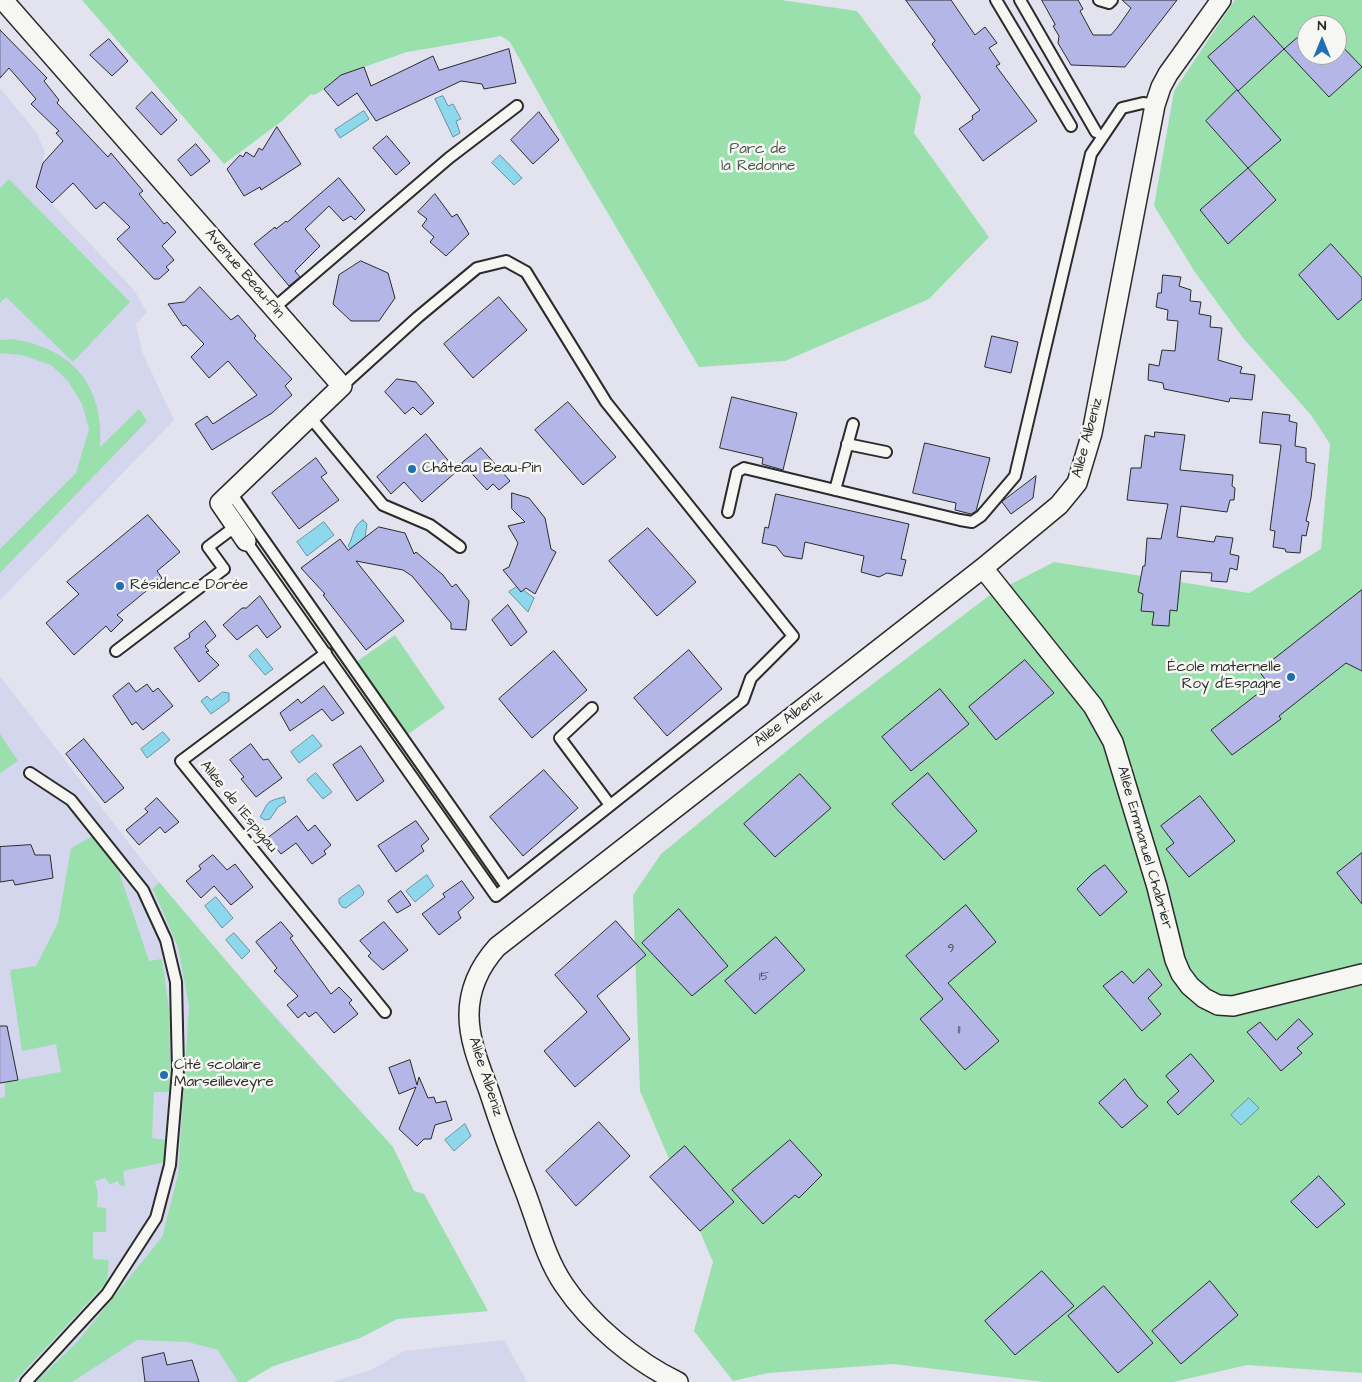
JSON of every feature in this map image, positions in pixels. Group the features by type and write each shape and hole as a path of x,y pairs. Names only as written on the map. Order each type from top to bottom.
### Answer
{"street":[{"name":"Avenue Beau-Pin","path":"4,0 342,386"},
{"name":"Allée Albeniz","path":"678,1382 659,1373 606,1334 564,1285 548,1255 512,1158 470,1034 471,997 477,976 485,961 497,947 982,568 1059,505 1077,483 1092,433 1155,105 1161,86 1168,74 1221,0"},
{"path":"241,534 220,503 342,386"},
{"name":"Allée Emmanuel Chabrier","path":"982,568 1094,706 1113,742 1158,886 1175,960 1190,986 1204,998 1218,1005 1233,1006 1361,977"}],"lane":[{"path":"996,0 1071,126"},
{"path":"1020,0 1096,132"},
{"path":"1099,0 1110,3 1112,0"},
{"path":"728,512 737,472 744,468 972,522 981,516 1015,476 1091,154 1122,108 1143,103 1155,105"},
{"path":"274,308 449,158 517,106"},
{"path":"116,651 224,569 208,547 241,534 496,896 742,700 751,678 793,636 606,402 526,272 506,261 477,268 418,317 342,386"},
{"path":"310,417 383,504 430,525 460,547"},
{"path":"835,490 853,424"},
{"path":"847,444 886,452"},
{"path":"231,493 506,887"},
{"name":"Allée de l'Espigau","path":"326,653 182,761 385,1012"},
{"path":"592,708 560,738 610,805"},
{"path":"26,1382 107,1294 156,1218 170,1165 178,1070 176,982 166,940 143,890 71,800 30,773"}],"shaded area":[{"path":"0,88 36,132 45,152 36,187 134,290 147,312 136,324 142,352 174,420 0,600"},
{"name":"Cité scolaire Marseilleveyre","path":"0,676 159,882 210,943 393,1147 414,1191 424,1195 488,1311 397,1319 360,1338 274,1366 246,1382 0,1382"},
{"path":"504,1340 527,1382 332,1382 371,1370 404,1351"}],"green space":[{"name":"Parc de la Redonne","path":"82,0 781,0 857,11 921,96 914,133 989,237 929,299 785,361 699,367 568,146 510,42 501,36 407,52 364,67 314,95 311,94 282,121 224,164"},
{"path":"1235,0 1362,0 1362,1373 1247,1365 1173,1382 1044,1382 893,1364 768,1373 733,1381 694,1331 713,1262 640,1091 633,895 661,854 816,727 990,595 1054,562 1249,593 1321,549 1330,444 1311,415 1243,338 1195,272 1154,206 1174,91"},
{"path":"9,179 130,302 73,362 6,297 0,303 0,188"},
{"path":"13,339 34,344 53,352 68,361 81,374 97,406 100,425 100,447 139,409 147,421 0,573 0,549 76,473 89,429 82,404 68,381 51,365 22,355 0,353 0,340"},
{"path":"395,635 445,708 407,735 356,662"},
{"path":"0,734 18,761 0,773"},
{"path":"93,836 118,869 149,961 162,959 169,1010 171,1092 154,1092 152,1138 168,1140 165,1162 123,1171 125,1186 120,1186 118,1181 110,1184 105,1178 95,1181 98,1193 97,1207 106,1208 106,1232 93,1232 93,1259 109,1260 107,1282 14,1382 0,1382 0,1098 5,1097 5,1082 61,1072 56,1044 22,1051 10,970 36,966 58,923 71,848"},
{"path":"159,882 263,1004 393,1147 414,1191 424,1194 488,1311 397,1319 360,1338 273,1366 246,1382 238,1382 218,1350 188,1342 137,1340 72,1382 36,1382 78,1341 162,1237 178,1175 189,1006 178,947 153,889"}],"water":[{"path":"443,96 448,106 453,104 461,119 456,121 460,133 453,137 435,99"},
{"path":"364,111 369,119 340,138 335,130"},
{"path":"500,155 522,178 514,185 492,163"},
{"path":"363,520 367,524 364,545 352,550 348,546 355,528"},
{"path":"324,522 334,535 307,556 297,542"},
{"path":"518,586 534,598 528,612 509,592"},
{"path":"257,649 273,669 265,675 249,656"},
{"path":"223,692 229,693 229,701 211,714 201,701 207,696 211,700"},
{"path":"163,732 170,740 147,758 141,749"},
{"path":"313,735 322,746 299,763 291,752"},
{"path":"316,773 332,792 323,799 307,780"},
{"path":"284,797 286,802 278,807 270,819 265,820 260,817 268,803"},
{"path":"427,875 434,886 415,902 406,891"},
{"path":"359,885 364,892 363,895 346,908 342,907 339,899"},
{"path":"216,897 233,918 222,928 205,906"},
{"path":"234,933 250,951 242,959 226,940"},
{"path":"1249,1098 1259,1108 1241,1125 1231,1115"},
{"path":"465,1124 471,1136 454,1151 445,1140"}],"building":[{"path":"906,0 951,0 975,35 985,27 997,43 989,48 1000,64 996,66 1037,121 983,161 959,129 973,119 972,116 980,110 932,44 935,41"},
{"path":"1042,0 1078,0 1083,9 1080,11 1093,35 1111,35 1131,8 1122,0 1177,0 1125,67 1071,65 1058,43 1059,36 1053,26 1055,25"},
{"path":"1254,16 1284,49 1238,91 1208,57"},
{"path":"0,30 47,78 44,81 59,100 57,103 108,157 111,153 143,191 139,194 164,224 167,222 176,232 162,246 174,260 166,267 169,270 159,279 154,279 117,239 130,227 104,202 96,209 73,183 52,203 36,187 43,163 63,141 56,133 59,131 31,104 36,99 9,68 0,78"},
{"path":"1297,38 1297,63 1284,49"},
{"path":"109,39 128,61 112,76 90,55"},
{"path":"509,49 516,83 484,89 482,84 461,81 376,121 357,93 338,106 324,89 341,75 364,67 371,86 433,56 439,70"},
{"path":"1347,51 1362,67 1329,97 1299,65 1347,65"},
{"path":"1237,90 1281,140 1248,168 1206,121"},
{"path":"152,92 177,120 161,135 136,108"},
{"path":"539,112 559,140 533,164 511,140"},
{"path":"277,127 301,164 261,190 260,187 244,196 227,169 240,155 243,157 246,152 254,157 259,148 262,150"},
{"path":"387,136 410,163 396,175 373,148"},
{"path":"196,144 210,161 191,176 178,160"},
{"path":"1248,168 1276,200 1228,244 1200,210"},
{"path":"339,178 365,210 355,220 351,216 343,221 329,206 305,229 320,246 295,271 300,277 289,286 254,244 275,227 276,229 287,222"},
{"path":"435,194 452,217 457,214 469,234 446,256 430,242 434,237 422,226 427,219 418,212"},
{"path":"1331,244 1362,278 1362,299 1338,320 1299,275"},
{"path":"361,261 388,273 395,298 379,321 351,321 333,304 339,275"},
{"path":"1163,275 1181,277 1179,286 1191,290 1190,301 1201,302 1199,314 1211,316 1210,327 1222,328 1218,360 1242,367 1240,373 1255,375 1252,400 1230,398 1229,402 1164,389 1163,383 1148,380 1149,364 1159,366 1162,350 1175,351 1178,321 1167,320 1168,310 1156,307 1158,293 1161,293"},
{"path":"200,287 231,320 238,315 256,336 254,338 292,379 285,386 292,395 272,413 212,450 195,424 207,416 213,424 257,395 228,361 209,378 191,357 204,344 186,325 183,326 168,304 184,302"},
{"path":"499,297 527,330 473,378 444,344"},
{"path":"992,336 1018,342 1011,373 985,367"},
{"path":"397,379 416,382 434,403 421,415 413,407 405,414 385,392"},
{"path":"732,397 797,413 783,470 762,464 763,458 720,448"},
{"path":"568,402 616,457 583,485 535,430"},
{"path":"1263,412 1290,415 1289,421 1297,423 1295,446 1306,448 1306,462 1315,464 1306,521 1309,522 1306,536 1302,535 1300,553 1286,552 1285,549 1273,547 1275,531 1270,530 1281,445 1260,443"},
{"path":"1155,432 1185,435 1180,470 1233,475 1232,486 1235,488 1234,500 1230,500 1227,512 1181,506 1177,537 1214,542 1216,536 1233,538 1230,554 1239,556 1237,570 1230,568 1227,582 1211,581 1212,573 1181,571 1177,611 1170,610 1169,626 1152,625 1154,612 1141,611 1143,594 1138,592 1143,566 1145,566 1147,538 1161,539 1168,504 1127,500 1131,468 1141,468 1145,435 1154,437"},
{"name":"Château Beau-Pin","path":"426,434 457,471 422,502 404,482 391,494 377,477"},
{"path":"925,443 990,458 976,511 971,514 955,510 956,503 913,493"},
{"path":"481,448 510,481 499,490 493,484 487,490 462,463"},
{"path":"316,458 327,473 321,477 339,500 299,529 272,493"},
{"path":"1036,476 1033,498 1011,514 1002,502"},
{"path":"512,493 529,498 545,518 551,549 556,552 535,594 526,588 521,592 503,570 509,567 518,543 508,526 525,522 512,509"},
{"path":"776,494 909,524 901,559 906,560 902,576 887,573 879,577 861,572 864,556 805,542 802,559 784,556 776,546 762,543 765,527 768,528"},
{"name":"Résidence Dorée","path":"148,515 180,552 157,571 162,578 117,615 123,620 111,632 106,626 74,655 46,623 79,594 67,582"},
{"path":"379,527 405,533 414,554 416,552 443,575 452,587 456,584 469,601 466,630 451,629 451,623 412,576 403,570 356,561 404,621 366,650 323,595 325,594 301,568 340,539 348,550"},
{"path":"648,528 696,582 657,616 609,561"},
{"path":"1362,590 1362,671 1346,663 1279,716 1281,719 1232,755 1211,730 1269,685 1259,671"},
{"path":"260,596 281,627 267,638 257,625 237,640 223,625 242,608 246,608"},
{"path":"508,605 527,632 511,646 492,620"},
{"path":"205,621 216,636 205,646 209,651 206,652 219,665 199,682 174,648 190,637 189,634"},
{"path":"689,650 722,689 667,736 634,698"},
{"path":"554,651 587,690 532,738 499,699"},
{"path":"1025,660 1054,693 996,740 969,707"},
{"path":"129,683 136,692 147,684 153,692 158,688 173,706 143,730 136,722 132,725 113,696"},
{"path":"324,686 344,713 332,721 322,709 290,731 280,713 298,699 301,703"},
{"path":"940,689 969,724 911,771 882,737"},
{"path":"84,739 124,788 105,803 66,754"},
{"path":"251,744 263,760 268,759 282,778 256,797 241,779 244,777 230,760"},
{"path":"361,746 384,781 357,801 333,765"},
{"path":"544,770 578,808 523,856 490,817"},
{"path":"928,773 977,831 944,860 892,804"},
{"path":"800,774 831,808 775,857 744,824"},
{"path":"1200,796 1235,841 1189,877 1166,849 1174,843 1161,826"},
{"path":"157,798 179,822 165,833 160,827 139,845 126,830 148,812 145,809"},
{"path":"297,816 308,831 315,825 331,845 324,851 326,854 312,864 296,843 281,854 268,838"},
{"path":"416,821 429,839 421,846 424,851 396,872 378,846"},
{"path":"31,845 35,855 50,855 53,878 15,885 13,880 0,882 0,847"},
{"path":"1362,853 1362,904 1337,873"},
{"path":"213,855 227,870 235,864 253,887 231,905 214,886 201,898 186,881 201,869 199,866"},
{"path":"1105,865 1127,892 1100,916 1077,889 1092,874"},
{"path":"462,881 474,898 458,912 461,918 439,935 422,914 445,897 443,894"},
{"path":"401,891 411,905 397,913 388,901"},
{"path":"966,905 996,942 948,983 999,1041 965,1070 920,1019 943,999 906,956"},
{"path":"679,909 728,966 692,996 642,943"},
{"path":"616,921 646,955 597,996 630,1039 575,1087 544,1051 587,1012 555,975"},
{"path":"281,922 293,936 290,938 331,994 339,987 352,1000 349,1003 358,1014 334,1033 316,1012 309,1017 305,1012 298,1018 287,1005 298,996 274,971 277,968 256,942"},
{"path":"384,922 408,950 383,970 368,956 371,953 360,941"},
{"path":"776,937 805,970 755,1014 725,981"},
{"path":"1149,969 1162,985 1148,998 1161,1014 1142,1031 1103,986 1122,971 1133,983"},
{"path":"1299,1019 1313,1034 1297,1048 1302,1053 1281,1071 1247,1032 1260,1022 1276,1040"},
{"path":"0,1026 7,1026 18,1080 0,1083"},
{"path":"1191,1054 1214,1081 1178,1115 1167,1102 1179,1091 1166,1076"},
{"path":"410,1060 417,1085 419,1077 428,1098 434,1097 436,1103 446,1101 452,1120 435,1125 431,1139 424,1139 417,1146 399,1129 416,1087 399,1094 389,1068"},
{"path":"1125,1079 1137,1096 1148,1106 1122,1128 1099,1103"},
{"path":"599,1122 630,1156 576,1206 546,1171"},
{"path":"790,1140 822,1175 799,1198 795,1195 763,1224 732,1190"},
{"path":"685,1146 734,1202 700,1231 650,1177"},
{"path":"1319,1176 1345,1204 1317,1228 1291,1202"},
{"path":"1042,1271 1074,1306 1015,1355 985,1321"},
{"path":"1210,1281 1238,1315 1181,1364 1152,1331"},
{"path":"1104,1286 1153,1343 1118,1373 1068,1316"},
{"path":"164,1353 167,1365 192,1360 199,1382 145,1382 142,1358"}],"place":[{"name":"Château Beau-Pin","path":"412,469"},
{"name":"Résidence Dorée","path":"120,586"},
{"name":"École maternelle Roy d'Espagne","path":"1291,677"},
{"name":"Cité scolaire Marseilleveyre","path":"164,1075"}]}
